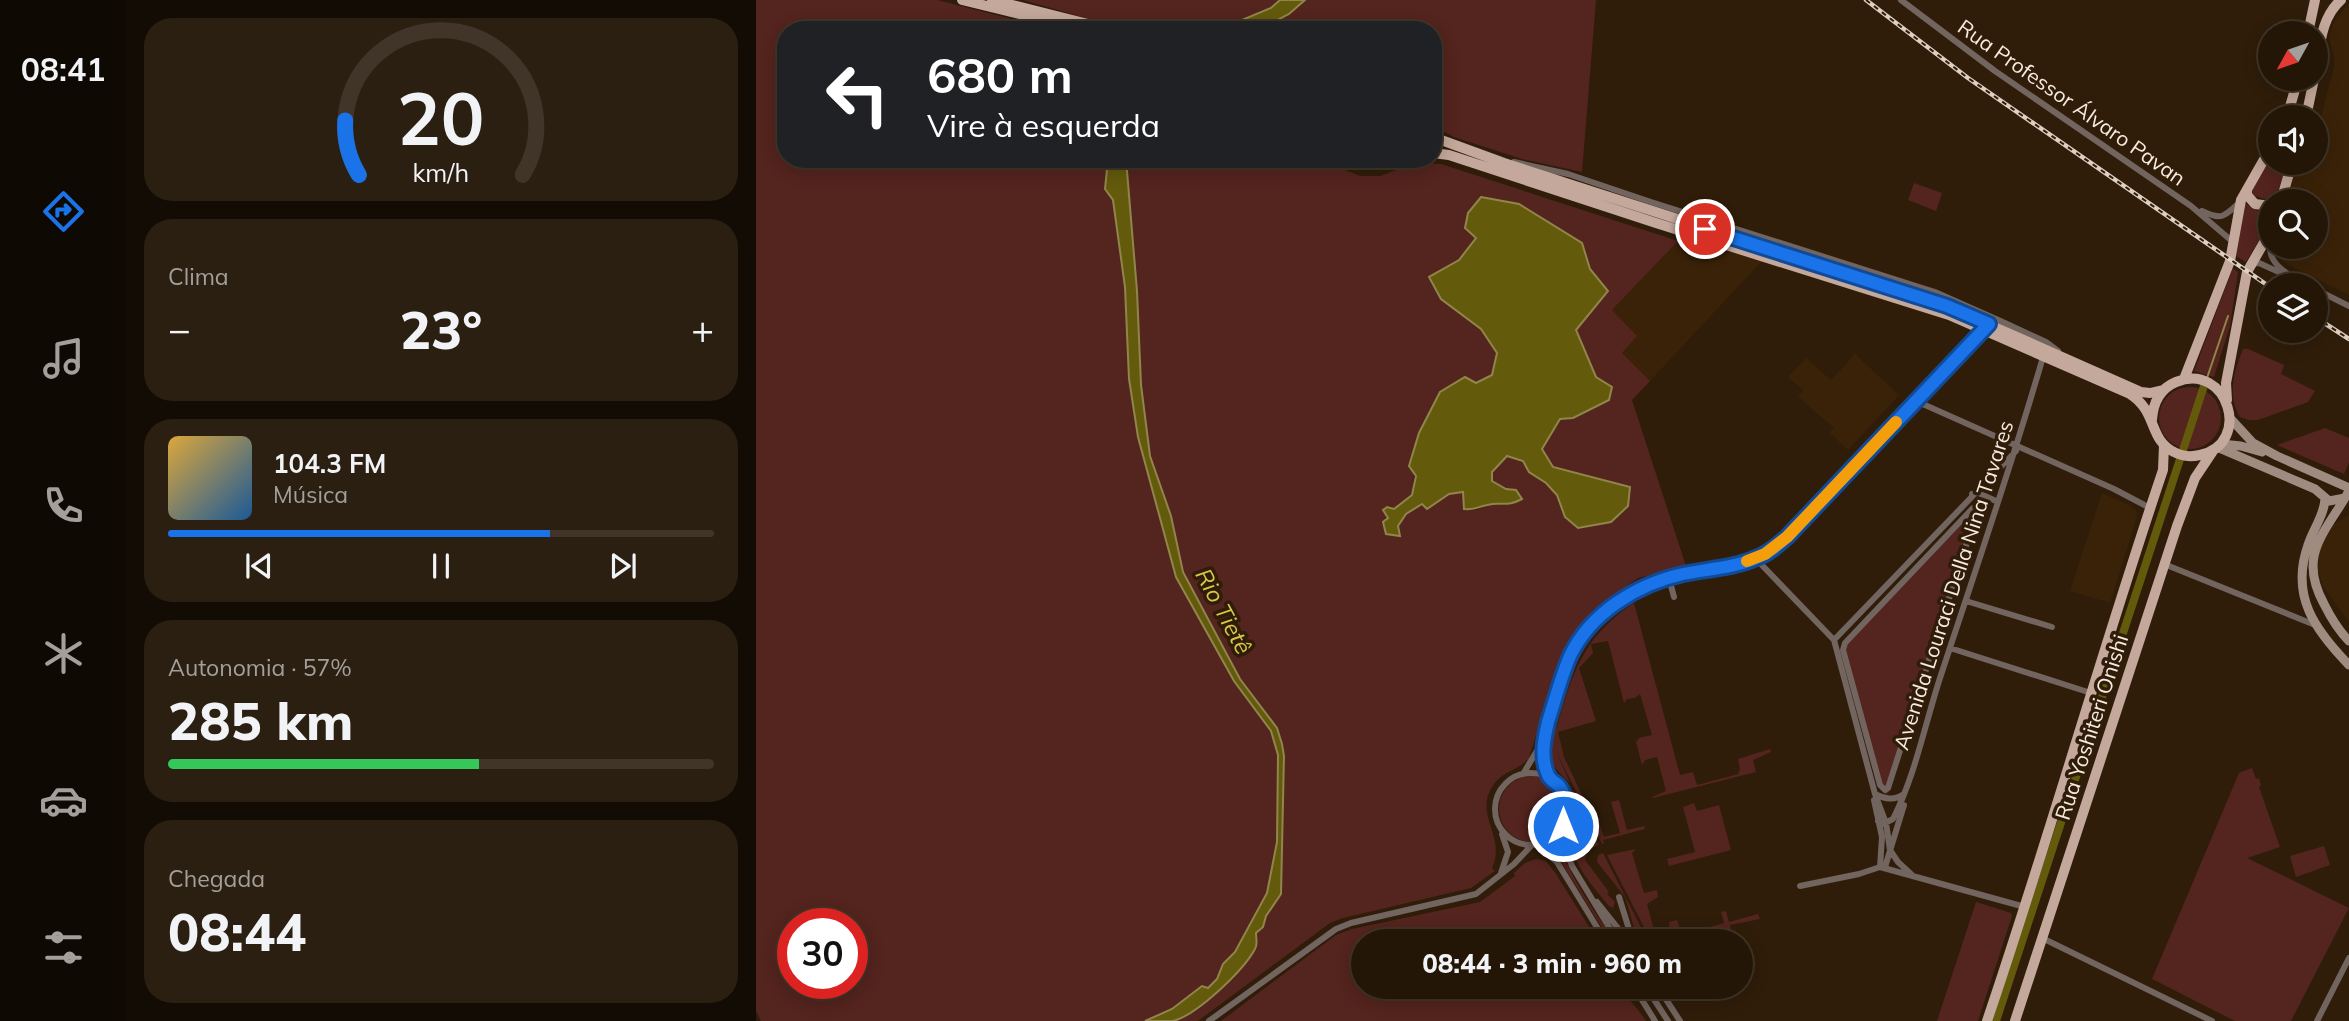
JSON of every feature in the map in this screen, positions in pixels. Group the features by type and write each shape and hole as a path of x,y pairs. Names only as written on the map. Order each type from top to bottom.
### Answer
{"main road":[{"path":"962,0 1048,21"},
{"path":"992,0 1076,21"},
{"path":"2311,21 2315,0"},
{"path":"2326,21 2331,10 2341,0"},
{"path":"1442,141 1947,306 2043,357 2130,394 2146,408 2157,437 2164,445 2181,455 2193,457 2217,447 2226,435 2230,415 2226,383 2249,265 2258,252"},
{"path":"1442,154 1986,327 2068,359 2141,392 2163,390"},
{"path":"2184,379 2230,261 2241,200 2258,170"},
{"path":"2247,190 2247,195 2258,204"},
{"path":"2152,421 2157,399 2163,390 2184,379 2209,383 2227,401 2230,415"},
{"name":"Rua Yoshiteri Onishi","path":"1986,1021 2025,907 2163,470 2164,445"},
{"name":"Rua Yoshiteri Onishi","path":"2015,1021 2164,564 2195,478 2217,447"}],"street":[{"name":"Rua Professor Álvaro Pavan","path":"1901,0 1995,71 2191,206 2234,243"},
{"path":"1460,148 1569,174 1935,292 2046,342 2068,359"},
{"name":"Rua Professor Álvaro Pavan","path":"2191,206 2218,218 2226,215 2241,200"},
{"path":"2272,259 2288,273"},
{"path":"2249,265 2259,263 2281,273"},
{"path":"2328,296 2349,306"},
{"path":"1523,774 1538,752 1566,667 1584,635 1638,589 1669,578 1756,559 1787,537 1986,327"},
{"name":"Avenida Louraci Della Nina Tavares","path":"1905,792 2043,357"},
{"path":"1916,401 2016,448 2114,489 2150,508"},
{"path":"2230,415 2245,436 2348,496"},
{"path":"2217,447 2241,446 2277,456"},
{"path":"2217,447 2315,489 2325,499 2333,502 2348,496"},
{"path":"1834,640 2016,448"},
{"path":"1972,494 1983,495 1998,502"},
{"path":"2331,646 2345,637 2317,591 2312,569 2321,535 2348,496"},
{"path":"2325,499 2308,542 2301,577 2302,591 2315,625 2349,665"},
{"path":"1973,508 1978,511 1888,788 1885,790 1880,785 1843,650 1845,643 1973,508"},
{"path":"1756,559 1834,640 1875,794 1874,803 1890,850 1912,875"},
{"path":"2164,564 2315,625"},
{"path":"1669,578 1674,597"},
{"path":"1966,601 2052,627"},
{"path":"1950,648 2091,693"},
{"path":"1545,733 1543,758 1549,778"},
{"path":"1209,1021 1336,929 1351,923 1465,898 1484,889 1514,864 1534,845 1551,839 1563,826 1567,816 1564,794 1549,778 1532,773 1523,774 1506,783 1496,800 1496,820 1508,852 1500,875"},
{"path":"1875,794 1889,798 1898,797 1905,792"},
{"path":"1882,822 1893,819 1905,792"},
{"path":"1883,867 1906,800 1905,792"},
{"path":"1882,822 1883,867"},
{"path":"1563,826 1568,857 1610,929"},
{"path":"1501,829 1514,841 1534,845 1557,862 1598,929"},
{"path":"1800,887 1883,867 2025,907"},
{"path":"1588,892 1620,929"},
{"path":"1605,911 1612,915 1617,912 1620,908 1619,897 1628,929"},
{"path":"2042,938 2212,1021"},
{"path":"2317,1021 2349,958"},
{"path":"1641,999 1655,1021"},
{"path":"1654,999 1668,1021"},
{"path":"1666,999 1680,1021"}],"shaded area":[{"path":"756,0 937,0 1020,21 777,21 777,168 1107,168 1105,189 1113,200 1125,288 1129,379 1138,437 1176,577 1234,681 1271,731 1278,755 1277,842 1267,893 1235,952 1223,964 1218,978 1208,988 1201,987 1172,1009 1145,1021 761,1021 756,1011"},
{"path":"1023,0 1280,0 1271,8 1240,21 1096,21"},
{"path":"1280,0 1305,0 1289,14 1275,21 1240,21 1271,8"},
{"path":"1305,0 1596,0 1582,172 1522,159 1442,131 1442,21 1276,21"},
{"path":"2349,4 2349,295 2328,284 2328,273 2305,273 2282,259 2328,259 2328,189 2289,189 2294,175 2328,175 2328,105 2324,105 2334,67 2329,40 2337,17"},
{"path":"1442,164 1678,241 1612,310 1637,336 1622,353 1650,381 1632,400 1686,566 1638,578 1593,610 1580,625 1556,670 1529,758 1498,780 1488,795 1488,816 1496,845 1492,868 1495,871 1471,888 1330,923 1198,1021 1174,1021 1199,1009 1212,994 1233,979 1243,964 1256,933 1263,927 1266,916 1281,894 1284,756 1277,728 1240,679 1183,572 1171,516 1150,456 1141,385 1127,168 1342,168 1360,176 1380,176 1402,168 1442,168","holes":["1476,238 1582,243 1590,269 1608,291 1576,330 1596,377 1573,418 1560,419 1542,449 1553,466 1565,517 1553,489 1531,472 1523,461 1507,456 1492,472 1492,481 1506,489 1511,505 1488,505 1477,510 1464,508 1463,492 1449,494 1427,509 1423,504 1406,514 1397,526 1399,535 1383,522 1388,518 1383,510 1394,509 1412,495 1416,447 1423,426 1450,400 1492,375 1497,353 1481,329 1441,299 1429,277 1459,260"]},
{"path":"1107,168 1127,168 1137,291 1141,385 1150,456 1171,516 1183,572 1240,679 1277,728 1284,756 1281,894 1266,916 1263,927 1256,933 1256,947 1240,969 1206,1001 1173,1021 1145,1021 1172,1009 1202,986 1208,988 1217,979 1223,964 1235,952 1267,893 1277,842 1278,755 1271,731 1234,681 1176,577 1138,437 1129,379 1125,287 1113,200 1105,189"},
{"path":"2260,175 2283,175 2279,189 2258,189 2258,197 2253,195 2252,189"},
{"path":"1914,183 1942,193 1936,211 1908,200"},
{"path":"1481,197 1519,204 1582,243 1590,269 1608,291 1576,330 1596,377 1612,387 1609,400 1573,418 1560,419 1542,449 1553,467 1630,487 1628,506 1611,522 1578,528 1565,517 1557,495 1546,483 1529,472 1523,461 1507,456 1492,472 1492,481 1506,489 1516,490 1522,499 1512,503 1464,509 1463,492 1449,494 1427,509 1422,504 1406,514 1398,526 1400,536 1386,534 1383,522 1388,518 1383,510 1387,507 1394,509 1412,495 1416,476 1409,466 1419,433 1440,392 1465,377 1476,383 1492,375 1497,353 1481,329 1441,299 1429,277 1459,260 1476,238 1465,228 1468,213"},
{"path":"2245,203 2258,211 2258,242 2246,262 2236,256"},
{"path":"1682,236 1712,251 1731,252 1762,261 1650,381 1622,353 1612,310"},
{"path":"2233,268 2238,272 2230,326 2214,377 2194,371"},
{"path":"2243,349 2284,365 2281,374 2315,391 2308,402 2258,420 2240,417 2233,392"},
{"path":"1855,354 1899,395 1848,450 1830,433 1834,428 1798,397 1803,390 1788,377 1806,358 1831,380"},
{"path":"2190,387 2212,396 2221,418 2212,440 2190,449 2168,440 2159,418 2168,396"},
{"path":"2325,428 2349,438 2349,463 2344,474 2277,445"},
{"path":"2102,493 2131,506 2136,510 2137,517 2110,603 2070,591"},
{"path":"1975,504 1979,505 1981,512 1886,795 1878,787 1843,643"},
{"path":"2349,515 2349,622 2323,586 2318,570 2320,544 2331,526"},
{"path":"1634,603 1680,775 1693,772 1697,785 1738,774 1738,759 1770,749 1771,752 1753,760 1756,772 1653,798 1666,791 1657,757 1645,760 1642,765 1636,742 1639,738 1652,735 1640,694 1624,703 1608,641 1591,644 1593,653 1579,668 1596,721 1558,732 1564,757 1588,808 1594,807 1604,837 1620,833 1611,802 1619,800 1627,830 1644,826 1645,829 1603,840 1602,844 1556,751 1570,783 1554,766 1549,750 1570,683 1584,653 1594,640 1605,627"},
{"path":"2252,768 2256,779 2259,778 2259,787 2280,847 2247,858 2349,908 2291,1021 2235,1021 2152,979 2239,773"},
{"path":"1532,776 1545,779 1555,786 1562,796 1565,809 1562,822 1555,832 1545,839 1532,842 1519,839 1509,832 1502,822 1499,809 1502,796 1509,786 1519,779"},
{"path":"1573,790 1599,845 1588,850 1585,860 1615,902 1613,908 1590,882 1574,854"},
{"path":"1694,803 1697,811 1719,805 1731,850 1669,866 1667,859 1695,852 1683,807"},
{"path":"1561,835 1566,861 1606,929 1603,929 1560,860 1555,854 1542,848"},
{"path":"2324,846 2330,865 2296,877 2290,856"},
{"path":"1636,849 1632,853 1644,893 1657,890 1658,897 1647,904 1654,929 1645,929 1607,855"},
{"path":"1603,853 1642,929 1634,929 1625,897 1597,862 1598,855"},
{"path":"1536,859 1546,861 1590,929 1352,929 1480,902 1515,876 1514,873 1525,863"},
{"path":"1976,902 2011,913 2012,916 1978,1021 1937,1021"},
{"path":"1726,911 1729,922 1758,914 1760,919 1730,925 1731,929 1703,929 1724,923 1721,912"},
{"path":"1677,920 1680,929 1670,929 1669,922"},
{"path":"1351,929 1351,999 1629,999 1646,1021 1221,1021 1336,935"}],"waterway":[{"path":"2207,378 2228,316"},
{"path":"1996,1021 2204,386"}],"railway":[{"path":"1866,0 1968,78 2258,279"},
{"path":"2328,325 2349,339"}],"slow traffic":[{"path":"1747,561 1765,554 1787,537 1896,422"}],"route":[{"path":"1563,826 1567,805 1564,794 1549,778 1545,765 1545,733 1571,654 1589,629 1621,601 1658,580 1756,559 1765,554 1787,537 1989,324 1947,306 1705,229"}],"water label":[{"name":"Rio Tietê","path":"1224,611"}]}
